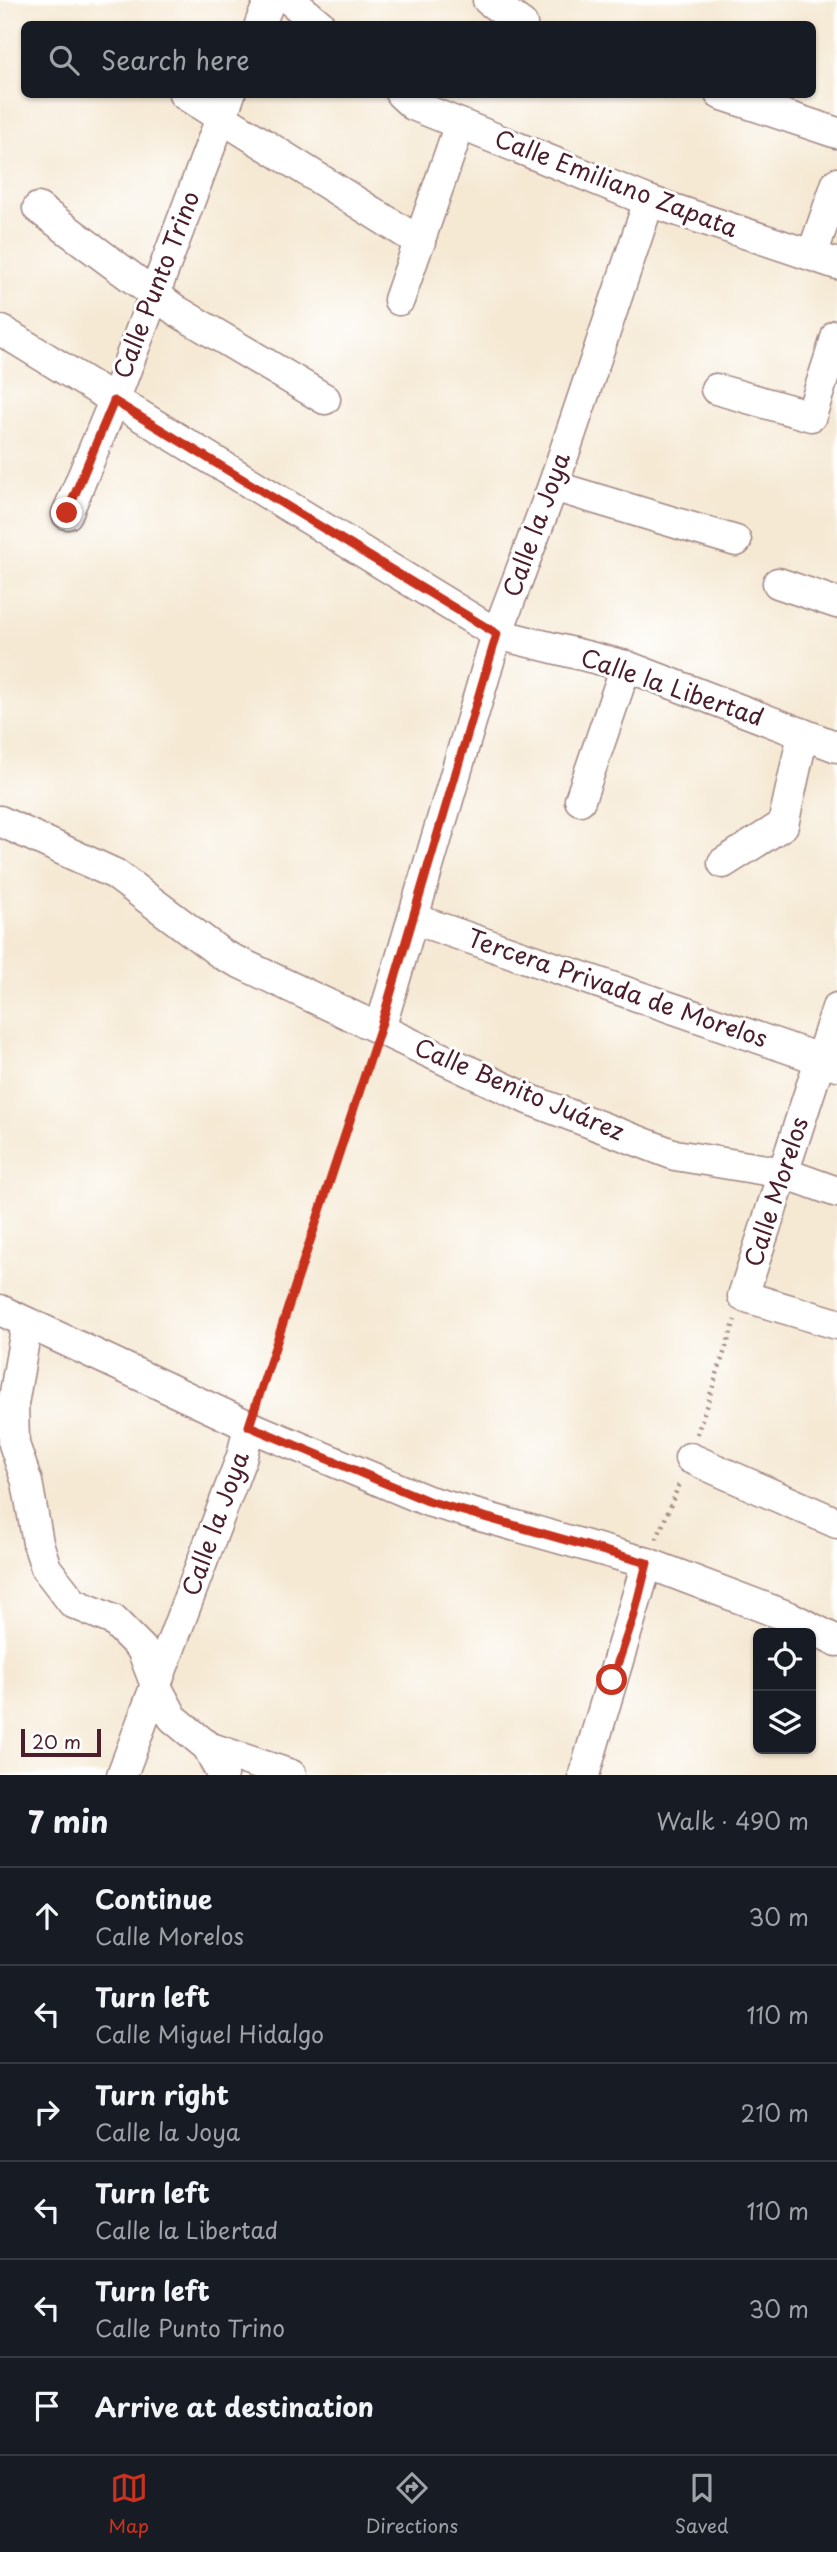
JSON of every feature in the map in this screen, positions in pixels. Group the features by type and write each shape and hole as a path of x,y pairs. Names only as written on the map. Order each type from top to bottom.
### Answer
{"street":[{"path":"261,21 270,0"},
{"path":"290,0 315,21"},
{"path":"488,0 518,21"},
{"path":"198,98 225,106 420,242"},
{"name":"Calle Emiliano Zapata","path":"405,98 413,105 649,201 825,259"},
{"path":"732,98 837,133"},
{"name":"Calle Punto Trino","path":"67,513 114,401 225,106"},
{"path":"399,300 460,124"},
{"path":"825,259 837,183"},
{"name":"Calle la Joya","path":"380,1029 497,634 553,486 649,201"},
{"path":"38,208 153,294 325,399"},
{"name":"Calle la Libertad","path":"2,331 497,634 626,666 837,747"},
{"path":"716,388 811,416 837,335"},
{"path":"553,486 736,541"},
{"path":"778,583 837,603"},
{"path":"580,800 626,666"},
{"path":"723,863 782,825 803,734"},
{"name":"Calle Benito Juárez","path":"0,821 115,874 223,955 527,1099 676,1155 784,1174 837,1192"},
{"name":"Tercera Privada de Morelos","path":"414,919 829,1062"},
{"name":"Calle Morelos","path":"837,1008 829,1062 784,1174 743,1296 837,1324"},
{"path":"0,1310 249,1426 428,1501 647,1563 792,1618 837,1641"},
{"path":"27,1323 7,1442 27,1482 38,1543 46,1567 74,1602 113,1620 142,1649 157,1688 173,1718 208,1747 291,1775"},
{"name":"Calle la Joya","path":"122,1775 157,1688 242,1456 249,1426"},
{"path":"690,1458 837,1523"},
{"path":"584,1775 647,1563"},
{"path":"208,1747 222,1775"}],"path":[{"name":"Calle la Joya","path":"249,1426 380,1029"}],"route":[{"path":"67,513 114,401 497,634 380,1029 249,1426 428,1501 647,1563 634,1615 612,1680"}]}
